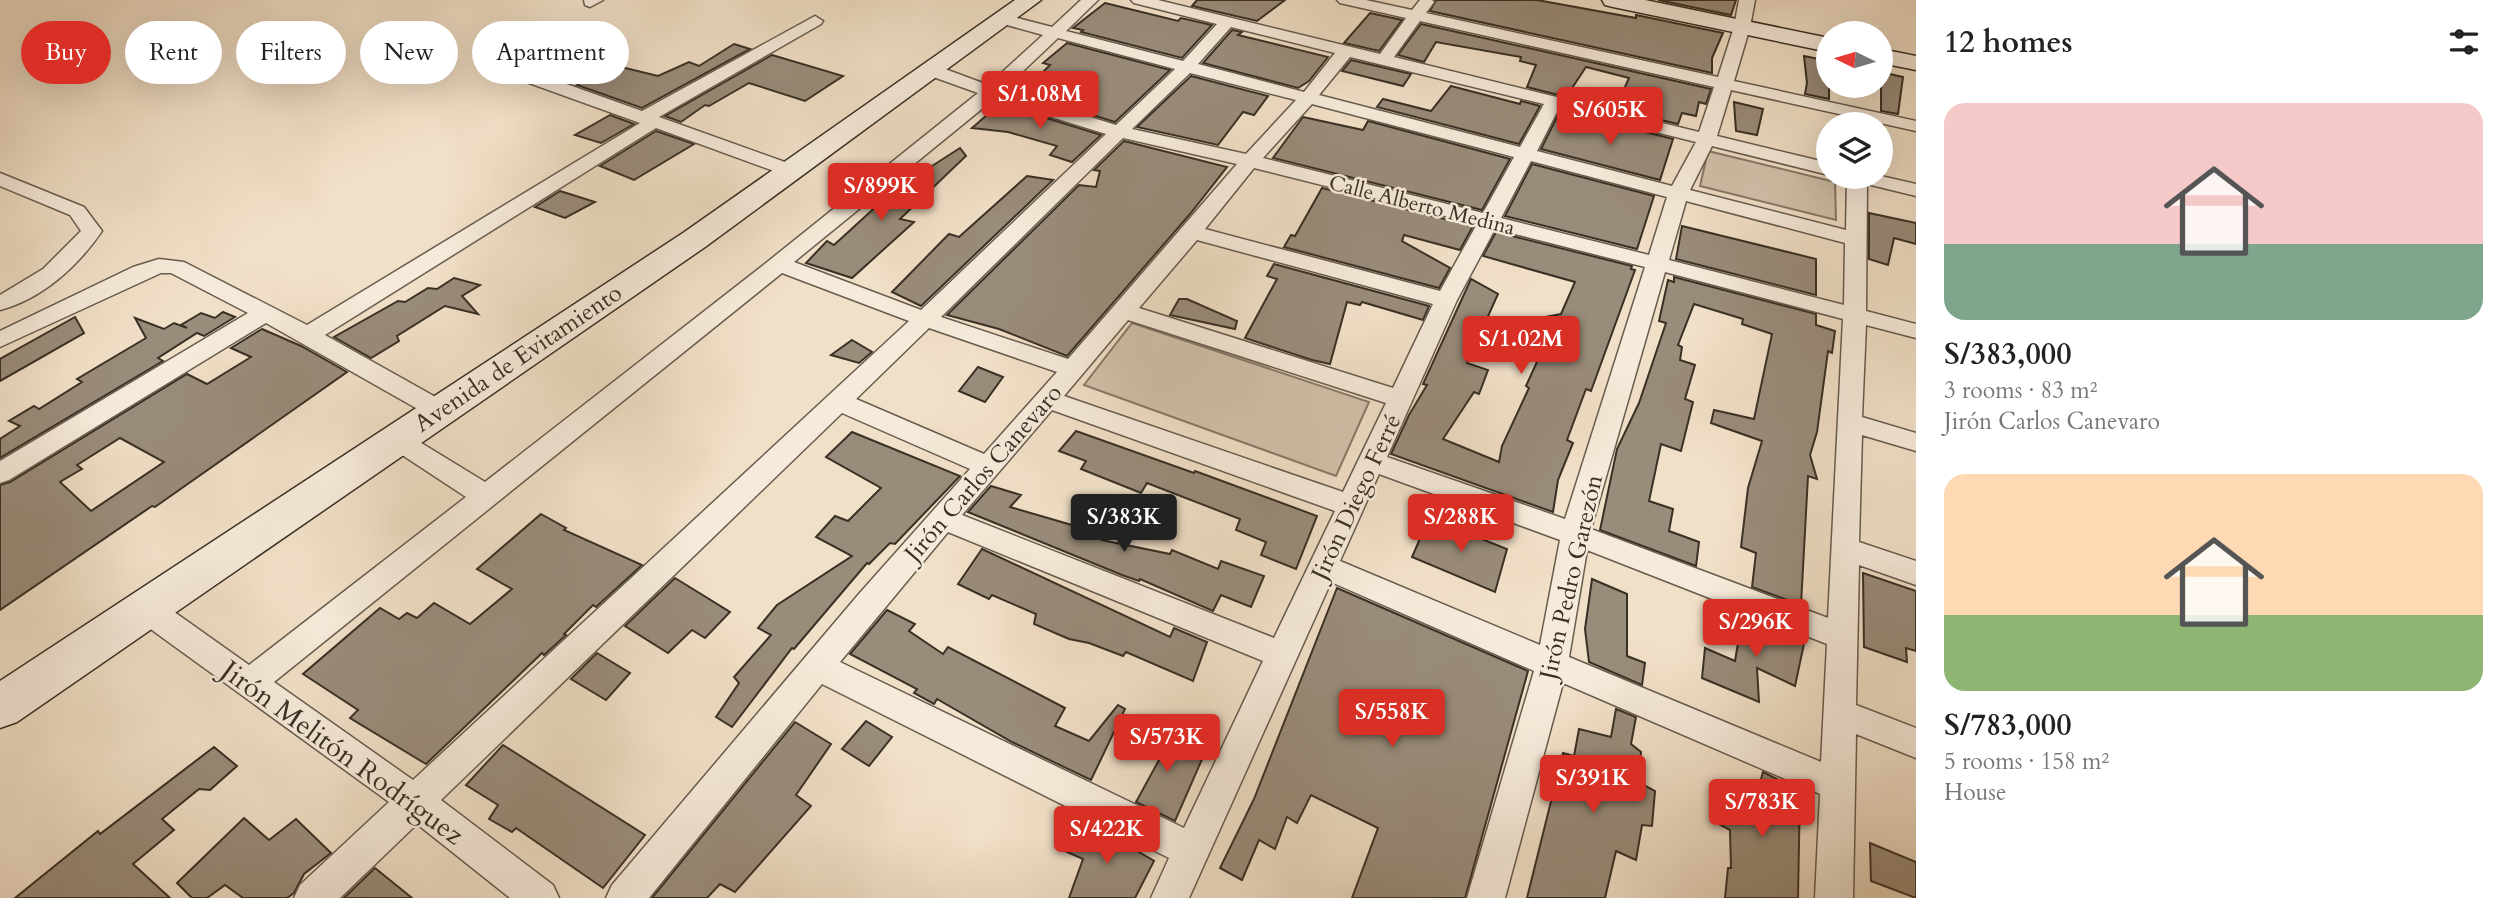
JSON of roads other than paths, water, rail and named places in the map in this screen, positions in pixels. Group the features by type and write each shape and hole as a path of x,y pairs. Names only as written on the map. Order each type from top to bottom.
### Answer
{"street":[{"path":"250,683 779,264 991,92 1090,0"},
{"path":"1139,0 1816,166"},
{"path":"1345,0 1916,126"},
{"path":"1384,60 1427,0"},
{"path":"1613,0 1744,15 1816,40"},
{"path":"1662,0 1816,30"},
{"path":"1016,10 1054,33 1855,239"},
{"name":"Avenida de Evitamiento","path":"0,707 694,240 1016,10"},
{"name":"Jirón Pedro Garezón","path":"1486,898 1552,664 1576,534 1678,194 1706,140 1744,15"},
{"path":"308,335 650,119 816,21"},
{"path":"313,898 925,319 1186,67 1227,22"},
{"path":"1894,46 1916,50"},
{"name":"Jirón Carlos Canevaro","path":"625,898 987,466 1124,311 1345,52"},
{"path":"1894,59 1916,63"},
{"name":"Calle Alberto Medina","path":"931,70 991,92 1117,131 1250,161 1916,331"},
{"path":"550,84 789,170"},
{"name":"Jirón Diego Ferré","path":"1170,898 1446,300 1554,102"},
{"path":"0,179 76,211 92,231 71,259 25,292 0,303"},
{"path":"1893,185 1916,190"},
{"path":"1834,898 1858,189"},
{"path":"1192,232 1446,300"},
{"path":"779,264 925,319 1073,369"},
{"path":"0,340 159,266 176,267 308,335 439,411"},
{"path":"1124,311 1401,399"},
{"path":"0,473 265,313"},
{"path":"1047,399 1352,506"},
{"path":"838,401 987,466"},
{"path":"1849,422 1916,442"},
{"path":"396,439 486,496"},
{"path":"1373,462 1576,534 1844,636"},
{"path":"943,519 1283,655"},
{"path":"1846,550 1916,573"},
{"path":"1324,567 1839,786"},
{"name":"Jirón Melitón Rodríguez","path":"145,608 415,801 540,898"},
{"path":"817,666 1192,851"},
{"path":"1842,714 1916,743"}]}
